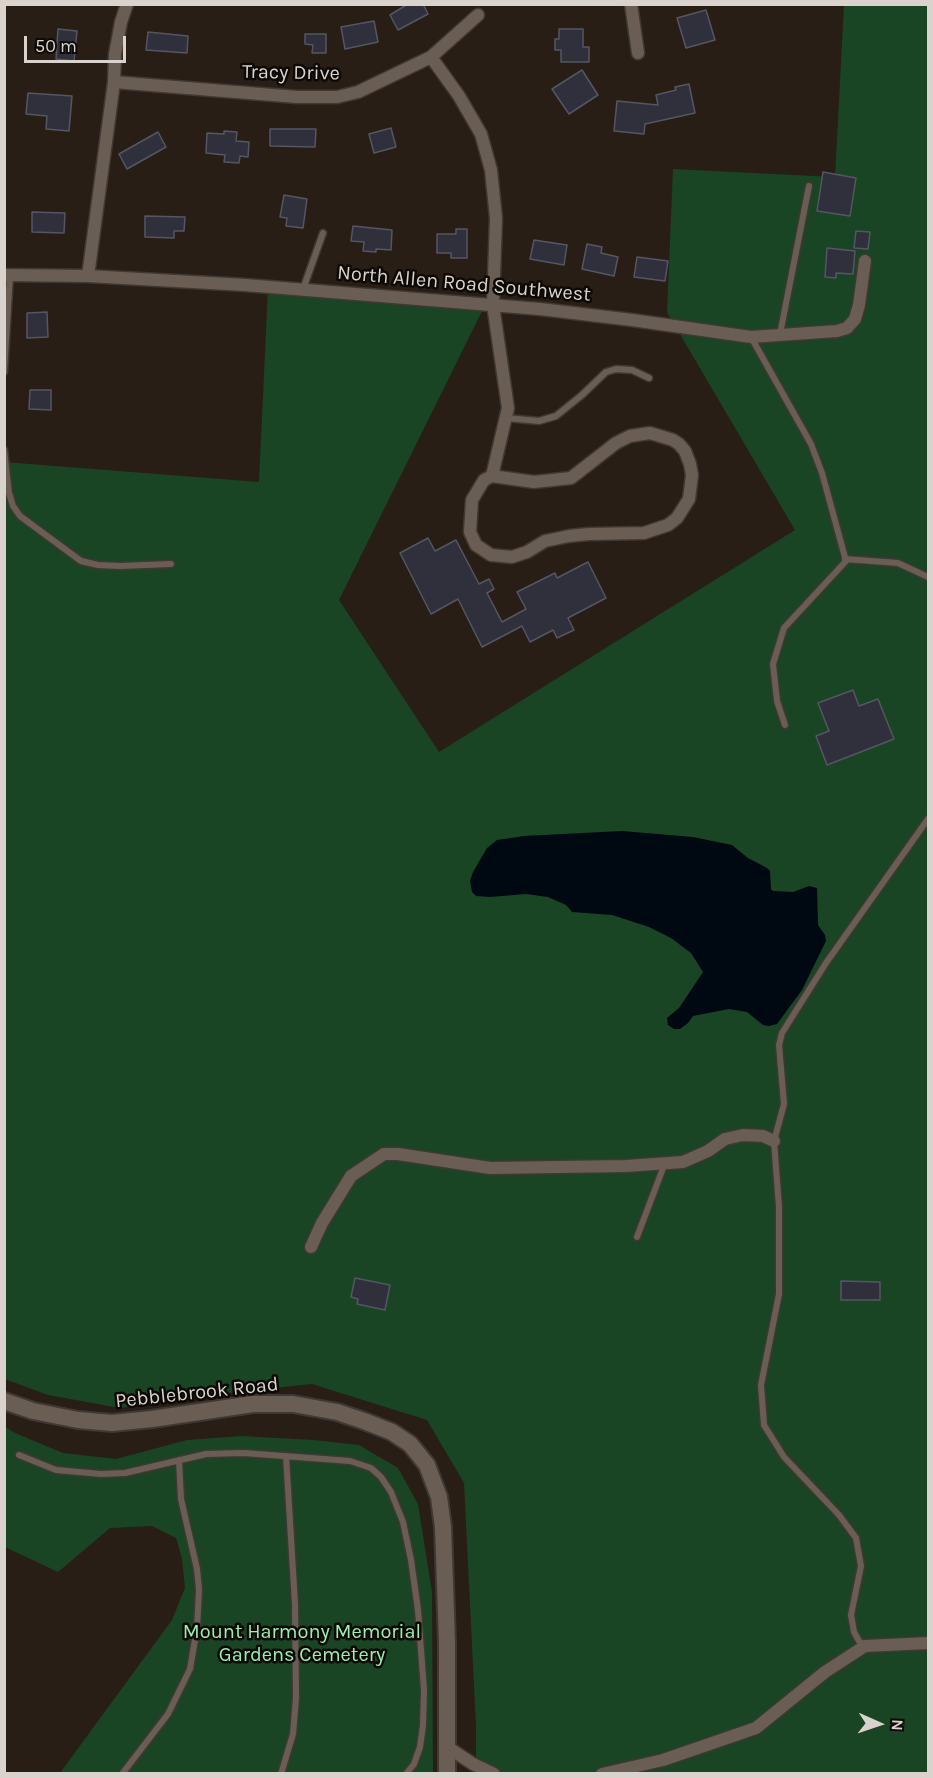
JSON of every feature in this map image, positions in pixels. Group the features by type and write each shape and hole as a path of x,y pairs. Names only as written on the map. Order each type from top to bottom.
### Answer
{"street":[{"path":"88,276 114,82 115,54 127,4"},
{"path":"631,4 638,53"},
{"name":"Tracy Drive","path":"114,82 297,97 337,97 358,92 431,57 478,15"},
{"path":"431,57 459,96 481,134 491,170 496,218 493,305 508,408 492,476 484,480 472,500 470,532 476,545 491,555 512,557 527,552 545,541 569,536 644,533 669,525 677,518 689,499 692,475 685,451 679,444 650,433 630,436 616,443 571,478 534,482 492,476"},
{"name":"North Allen Road Southwest","path":"7,275 88,276 493,305 750,336 837,331 847,328 855,319 859,305 865,261"},
{"path":"311,1247 321,1223 351,1176 384,1154 398,1154 490,1168 626,1166 683,1162 708,1151 725,1139 743,1135 764,1136 774,1141"},
{"name":"Pebblebrook Road","path":"4,1401 33,1411 78,1420 112,1423 253,1404 293,1404 337,1412 364,1421 392,1432 410,1444 427,1465 439,1497 443,1527 447,1642 447,1773"},
{"path":"602,1773 663,1760 756,1728 825,1672 865,1646 928,1643"},
{"path":"446,1746 473,1764 494,1773"}],"lane":[{"path":"780,335 809,186"},
{"path":"302,290 323,233"},
{"path":"4,372 7,275"},
{"path":"750,336 811,444 822,473 846,561 784,628 773,664 777,701 784,725"},
{"path":"506,418 539,421 556,416 606,372 616,369 632,370 649,378"},
{"path":"4,450 9,493 13,506 20,516 81,561 98,565 120,566 171,564"},
{"path":"845,559 898,563 928,577"},
{"path":"865,1646 854,1632 851,1615 861,1566 856,1538 839,1515 784,1457 765,1425 761,1385 779,1294 779,1208 774,1141 784,1104 779,1045 782,1033 795,1010 860,912 928,819"},
{"path":"637,1237 665,1162"},
{"path":"19,1455 56,1470 80,1474 125,1473 221,1452 350,1461 370,1468 381,1477 391,1492 403,1522 418,1610 424,1690 423,1725 420,1747 414,1764 406,1773"},
{"path":"281,1773 293,1734 296,1698 295,1604 286,1456"},
{"path":"122,1773 168,1714 190,1670 197,1628 199,1590 197,1569 181,1499 179,1460"}],"green space":[{"path":"844,5 928,5 928,1773 476,1773 476,1726 464,1483 427,1420 312,1384 120,1408 48,1395 5,1379 4,462 259,482 268,288 488,299 339,600 439,752 795,530 667,312 673,169 835,177"},
{"name":"Mount Harmony Memorial Gardens Cemetery","path":"5,1427 63,1453 116,1459 187,1440 242,1436 359,1445 398,1468 418,1504 432,1592 433,1773 60,1773 172,1620 185,1588 182,1559 176,1538 152,1526 110,1528 58,1572 5,1547"}],"shaded area":[{"path":"622,831 693,837 732,845 770,871 773,891 793,892 809,886 817,888 818,925 826,941 802,990 777,1024 763,1025 747,1012 729,1009 693,1016 680,1029 674,1029 668,1025 667,1018 679,1008 703,972 691,953 671,938 649,927 612,915 572,912 566,905 548,897 526,894 490,897 476,896 472,892 470,881 473,872 487,848 497,840 524,836"}],"building":[{"path":"408,4 423,4 428,14 398,30 390,15"},
{"path":"706,10 715,40 686,48 677,18"},
{"path":"374,21 378,42 345,49 341,27"},
{"path":"58,29 77,31 74,61 56,59"},
{"path":"559,29 583,29 583,47 589,47 589,62 561,62 561,50 555,50 555,39 559,39"},
{"path":"148,32 188,36 187,53 146,50"},
{"path":"305,34 326,34 326,53 312,53 313,45 305,44"},
{"path":"582,70 598,95 569,114 552,89"},
{"path":"689,84 695,113 645,124 644,134 614,131 617,101 658,105 656,95"},
{"path":"28,93 72,96 69,131 46,129 47,116 26,114"},
{"path":"391,128 396,147 374,153 369,134"},
{"path":"270,129 316,129 315,147 270,146"},
{"path":"224,131 237,132 236,141 249,142 248,157 240,156 239,163 224,162 225,155 206,153 207,133 224,134"},
{"path":"158,132 166,147 127,169 119,154"},
{"path":"823,172 856,178 850,216 817,211"},
{"path":"284,195 307,199 303,228 286,226 287,218 280,217"},
{"path":"32,212 65,213 64,233 32,232"},
{"path":"145,216 185,217 184,231 174,231 174,238 145,237"},
{"path":"353,226 392,230 391,250 363,251 364,242 351,241"},
{"path":"456,229 467,229 467,258 451,258 451,253 437,253 437,234 456,234"},
{"path":"856,231 870,232 868,249 854,248"},
{"path":"534,240 567,245 564,265 530,259"},
{"path":"587,244 602,247 601,253 618,257 614,276 582,269"},
{"path":"827,248 855,251 853,274 836,273 836,278 825,277"},
{"path":"637,257 668,261 665,281 634,277"},
{"path":"47,312 48,337 27,338 27,313"},
{"path":"30,390 51,390 51,410 29,409"},
{"path":"428,538 435,551 456,540 479,584 489,579 494,589 487,593 502,622 526,609 517,592 555,573 557,578 588,562 606,598 568,618 574,630 557,638 553,630 530,642 522,626 482,647 458,599 431,614 400,553"},
{"path":"853,690 859,706 878,699 894,739 827,765 816,736 829,731 818,703"},
{"path":"355,1278 390,1285 385,1310 357,1304 358,1299 351,1297"},
{"path":"841,1281 880,1282 880,1300 841,1300"}]}
